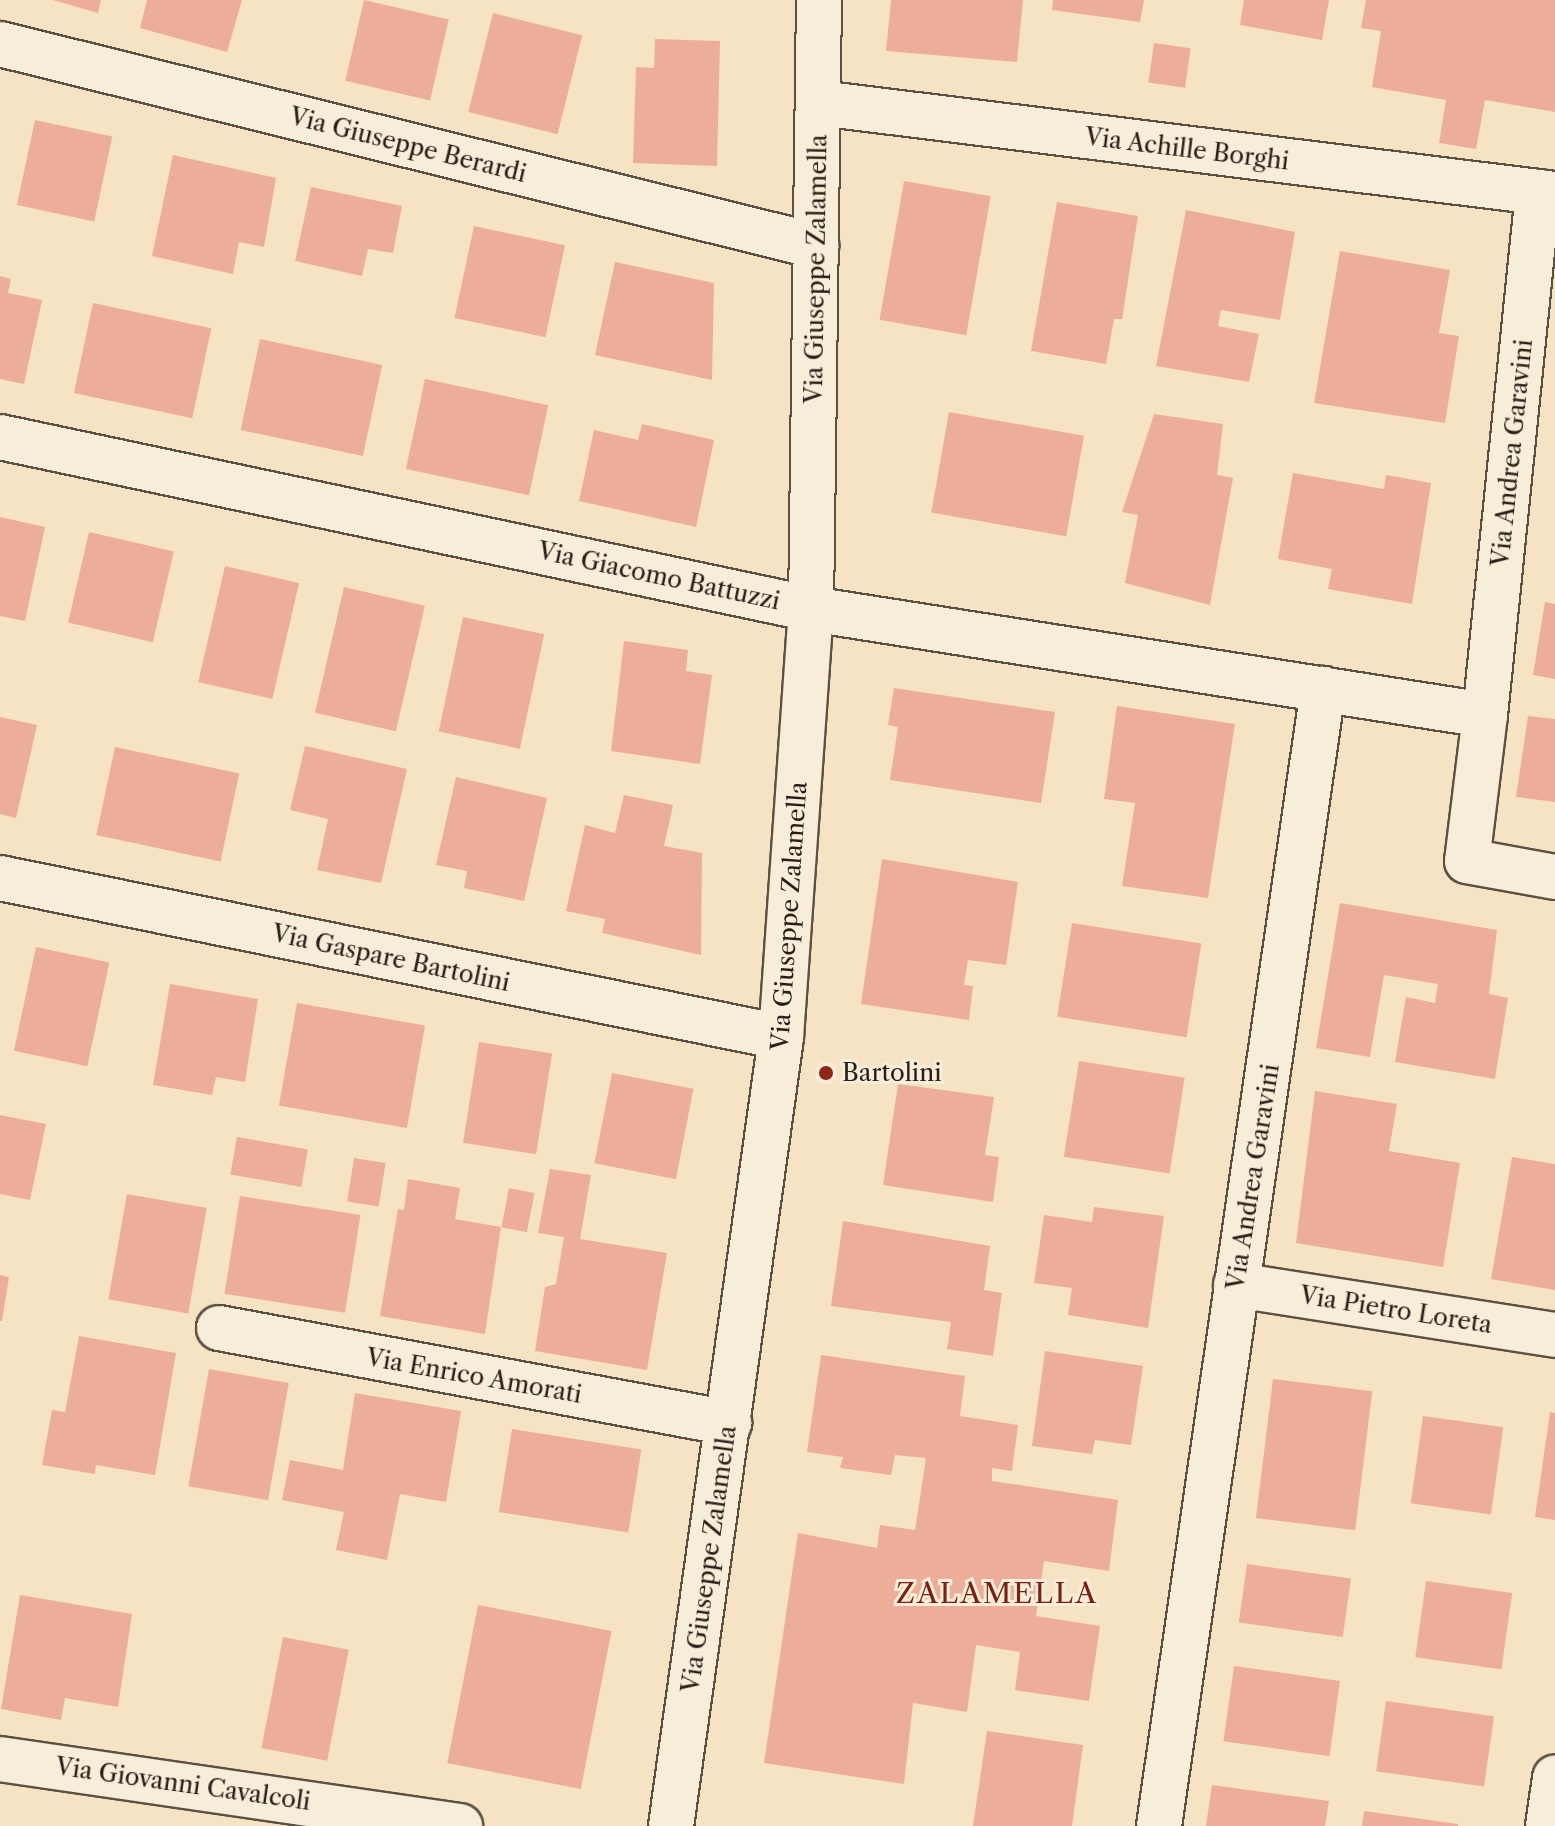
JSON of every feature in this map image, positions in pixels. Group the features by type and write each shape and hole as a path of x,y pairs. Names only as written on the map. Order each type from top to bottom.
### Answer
{"street":[{"name":"Via Giuseppe Zalamella","path":"671,1826 781,1037 811,609 819,0"},
{"name":"Via Giuseppe Berardi","path":"0,44 816,246"},
{"name":"Via Achille Borghi","path":"819,103 1546,193"},
{"name":"Via Andrea Garavini","path":"1546,193 1467,861 1555,877"},
{"name":"Via Giacomo Battuzzi","path":"0,437 811,609 1323,689"},
{"name":"Via Andrea Garavini","path":"1159,1826 1323,689"},
{"path":"1323,689 1485,715"},
{"name":"Via Gaspare Bartolini","path":"0,878 781,1037"},
{"name":"Via Pietro Loreta","path":"1236,1285 1555,1335"},
{"name":"Via Enrico Amorati","path":"219,1328 729,1423"},
{"name":"Via Giovanni Cavalcoli","path":"0,1759 226,1809 460,1826"},
{"path":"1548,1826 1555,1778"}],"building":[{"path":"53,0 101,0 98,13"},
{"path":"147,0 242,0 227,52 140,28"},
{"path":"364,0 449,20 430,100 345,81"},
{"path":"891,0 1023,0 1017,62 886,51"},
{"path":"1053,0 1144,0 1140,22 1052,10"},
{"path":"1244,0 1329,0 1322,40 1240,25"},
{"path":"1366,0 1555,0 1555,112 1485,100 1476,149 1439,143 1446,100 1372,87 1381,31 1361,28"},
{"path":"493,13 582,35 558,134 468,112"},
{"path":"655,39 720,41 717,166 633,163 636,67 654,68"},
{"path":"1154,43 1191,48 1185,88 1148,83"},
{"path":"35,120 112,136 94,222 17,205"},
{"path":"173,155 276,178 264,247 239,242 233,274 152,256"},
{"path":"904,181 991,196 966,335 880,320"},
{"path":"311,187 402,206 393,253 368,249 362,276 295,261"},
{"path":"1057,202 1138,216 1122,319 1114,319 1106,364 1031,351"},
{"path":"1186,210 1295,232 1280,320 1221,310 1218,326 1259,334 1249,382 1156,366"},
{"path":"474,226 565,245 545,337 454,318"},
{"path":"1340,251 1450,270 1439,333 1459,336 1445,423 1314,403"},
{"path":"615,262 714,283 712,380 595,355"},
{"path":"0,276 11,279 8,293 42,300 24,384 0,379"},
{"path":"93,303 211,328 192,418 74,393"},
{"path":"260,339 382,365 363,456 241,430"},
{"path":"425,379 548,405 529,495 406,469"},
{"path":"949,412 1084,436 1066,536 931,512"},
{"path":"1154,414 1223,424 1217,475 1233,478 1210,605 1125,583 1138,515 1122,512"},
{"path":"642,424 714,440 696,527 579,501 594,430 638,440"},
{"path":"1293,473 1384,489 1386,475 1431,483 1412,604 1328,589 1332,569 1278,559"},
{"path":"0,517 45,527 25,621 0,616"},
{"path":"89,532 174,552 153,642 68,623"},
{"path":"225,566 299,583 272,699 198,682"},
{"path":"344,587 425,606 396,731 315,713"},
{"path":"1545,602 1555,604 1555,679 1533,675"},
{"path":"463,617 544,634 520,749 439,731"},
{"path":"624,641 688,650 686,671 712,675 700,764 611,751"},
{"path":"894,688 1055,712 1041,803 890,780 898,727 888,725"},
{"path":"1117,706 1235,724 1208,898 1122,886 1135,803 1104,799"},
{"path":"1528,716 1555,719 1555,802 1516,797"},
{"path":"0,717 37,725 16,818 0,814"},
{"path":"305,746 407,769 381,883 317,870 328,819 290,810"},
{"path":"115,747 239,773 221,861 96,835"},
{"path":"456,777 547,798 524,901 464,888 467,871 436,865"},
{"path":"624,795 673,805 664,846 702,853 701,955 602,933 605,919 566,911 585,825 615,833"},
{"path":"882,859 1018,882 1006,965 968,960 964,985 973,986 969,1020 861,1004"},
{"path":"1340,903 1497,930 1489,994 1508,998 1495,1079 1395,1062 1406,997 1435,1003 1438,984 1384,975 1370,1057 1316,1048"},
{"path":"1072,923 1201,943 1187,1037 1057,1017"},
{"path":"36,947 109,963 87,1066 14,1051"},
{"path":"170,984 258,999 245,1082 216,1077 212,1095 153,1085"},
{"path":"297,1003 425,1026 407,1128 279,1105"},
{"path":"479,1042 552,1054 536,1154 463,1143"},
{"path":"1079,1061 1185,1078 1170,1174 1064,1157"},
{"path":"612,1073 693,1089 676,1179 594,1163"},
{"path":"898,1084 994,1097 985,1155 999,1157 993,1202 883,1185"},
{"path":"1315,1091 1397,1104 1389,1151 1460,1163 1443,1267 1296,1243"},
{"path":"0,1115 46,1124 30,1200 0,1194"},
{"path":"237,1137 308,1150 301,1187 230,1174"},
{"path":"1512,1157 1555,1164 1555,1290 1491,1279"},
{"path":"354,1158 386,1163 379,1206 347,1201"},
{"path":"550,1169 591,1175 580,1239 667,1253 647,1370 535,1351 545,1287 556,1284 564,1237 538,1233"},
{"path":"408,1179 460,1188 455,1219 501,1227 485,1334 380,1316 398,1209 404,1210"},
{"path":"509,1188 535,1193 527,1232 501,1227"},
{"path":"127,1194 207,1208 188,1313 108,1299"},
{"path":"240,1196 360,1215 345,1313 225,1294"},
{"path":"1094,1207 1164,1216 1148,1328 1068,1315 1072,1288 1034,1283 1044,1215 1092,1222"},
{"path":"843,1221 990,1246 984,1290 1002,1293 993,1356 947,1349 951,1322 831,1306"},
{"path":"0,1275 9,1277 2,1321 0,1321"},
{"path":"79,1336 176,1353 155,1475 96,1465 95,1474 42,1465 52,1410 65,1412"},
{"path":"1045,1351 1143,1366 1131,1445 1095,1440 1092,1454 1032,1446"},
{"path":"821,1355 965,1376 960,1416 1018,1425 1012,1471 992,1468 992,1481 1118,1500 1109,1571 1044,1561 1036,1616 1100,1626 1089,1701 1015,1690 1020,1652 976,1645 967,1712 913,1703 904,1784 764,1763 798,1533 877,1548 880,1525 915,1530 926,1458 895,1455 891,1475 840,1468 843,1457 807,1452"},
{"path":"209,1369 289,1383 268,1500 188,1486"},
{"path":"1273,1379 1372,1391 1355,1530 1256,1518"},
{"path":"355,1393 461,1411 446,1502 400,1494 387,1560 336,1550 344,1512 282,1500 290,1460 343,1470"},
{"path":"1550,1412 1555,1413 1555,1520 1535,1517"},
{"path":"1423,1416 1503,1427 1491,1514 1411,1503"},
{"path":"512,1429 641,1449 628,1532 499,1512"},
{"path":"1247,1564 1351,1579 1343,1637 1239,1622"},
{"path":"1426,1581 1512,1593 1501,1669 1415,1657"},
{"path":"20,1595 132,1614 118,1707 65,1698 61,1720 1,1709"},
{"path":"478,1605 612,1631 581,1789 447,1763"},
{"path":"283,1637 349,1650 327,1761 261,1748"},
{"path":"1234,1666 1340,1681 1329,1756 1223,1741"},
{"path":"1386,1701 1494,1716 1484,1786 1376,1771"},
{"path":"987,1731 1083,1745 1072,1826 973,1826"},
{"path":"1212,1785 1329,1801 1325,1826 1206,1826"},
{"path":"1364,1811 1458,1824 1458,1826 1362,1826"}],"place":[{"name":"Bartolini","path":"826,1073"}],"district":[{"name":"ZALAMELLA","path":"997,1593"}]}
